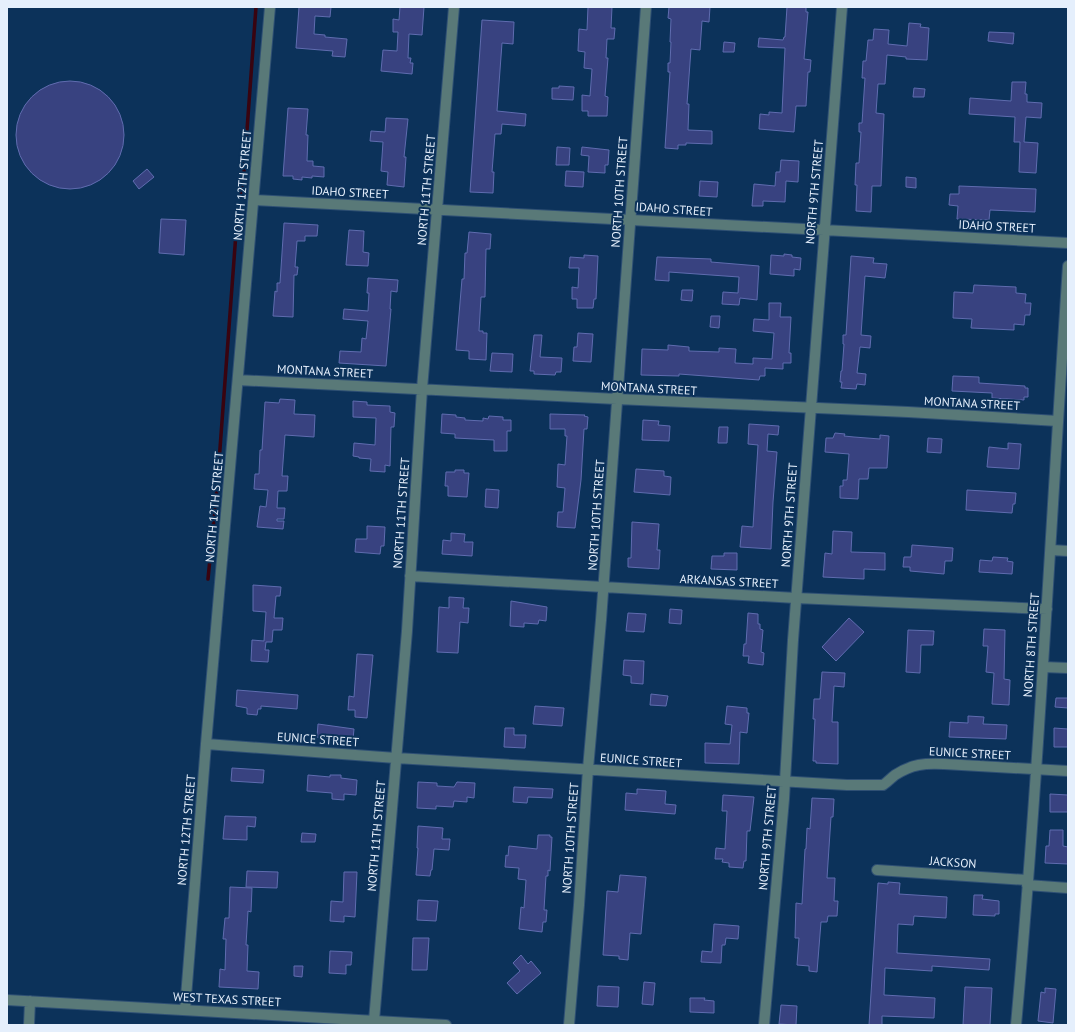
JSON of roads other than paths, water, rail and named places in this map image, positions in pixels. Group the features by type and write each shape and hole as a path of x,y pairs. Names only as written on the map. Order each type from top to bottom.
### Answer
{"street":[{"name":"NORTH 12TH STREET","path":"185,1010 206,744 270,7"},
{"name":"NORTH 11TH STREET","path":"374,1021 410,576 422,389 454,7"},
{"name":"NORTH 10TH STREET","path":"569,1025 646,7"},
{"name":"NORTH 9TH STREET","path":"764,1025 784,782 810,407 842,7"},
{"name":"IDAHO STREET","path":"254,200 1068,243"},
{"name":"NORTH 8TH STREET","path":"1016,1025 1047,609 1068,266"},
{"name":"MONTANA STREET","path":"238,380 810,407 1058,421"},
{"path":"1051,550 1068,550"},
{"name":"ARKANSAS STREET","path":"410,576 796,598 1047,609"},
{"path":"1043,667 1068,668"},
{"name":"EUNICE STREET","path":"206,744 396,758 847,785 883,785 899,773 916,765 924,764 1068,771"},
{"name":"JACKSON","path":"877,870 1068,888"},
{"name":"WEST TEXAS STREET","path":"7,1000 185,1010 270,1020 374,1021 446,1025"},
{"path":"29,1025 30,1001"}],"waterway":[{"path":"240,196 244,171 256,7"},
{"path":"208,579 217,489 238,206"}]}
